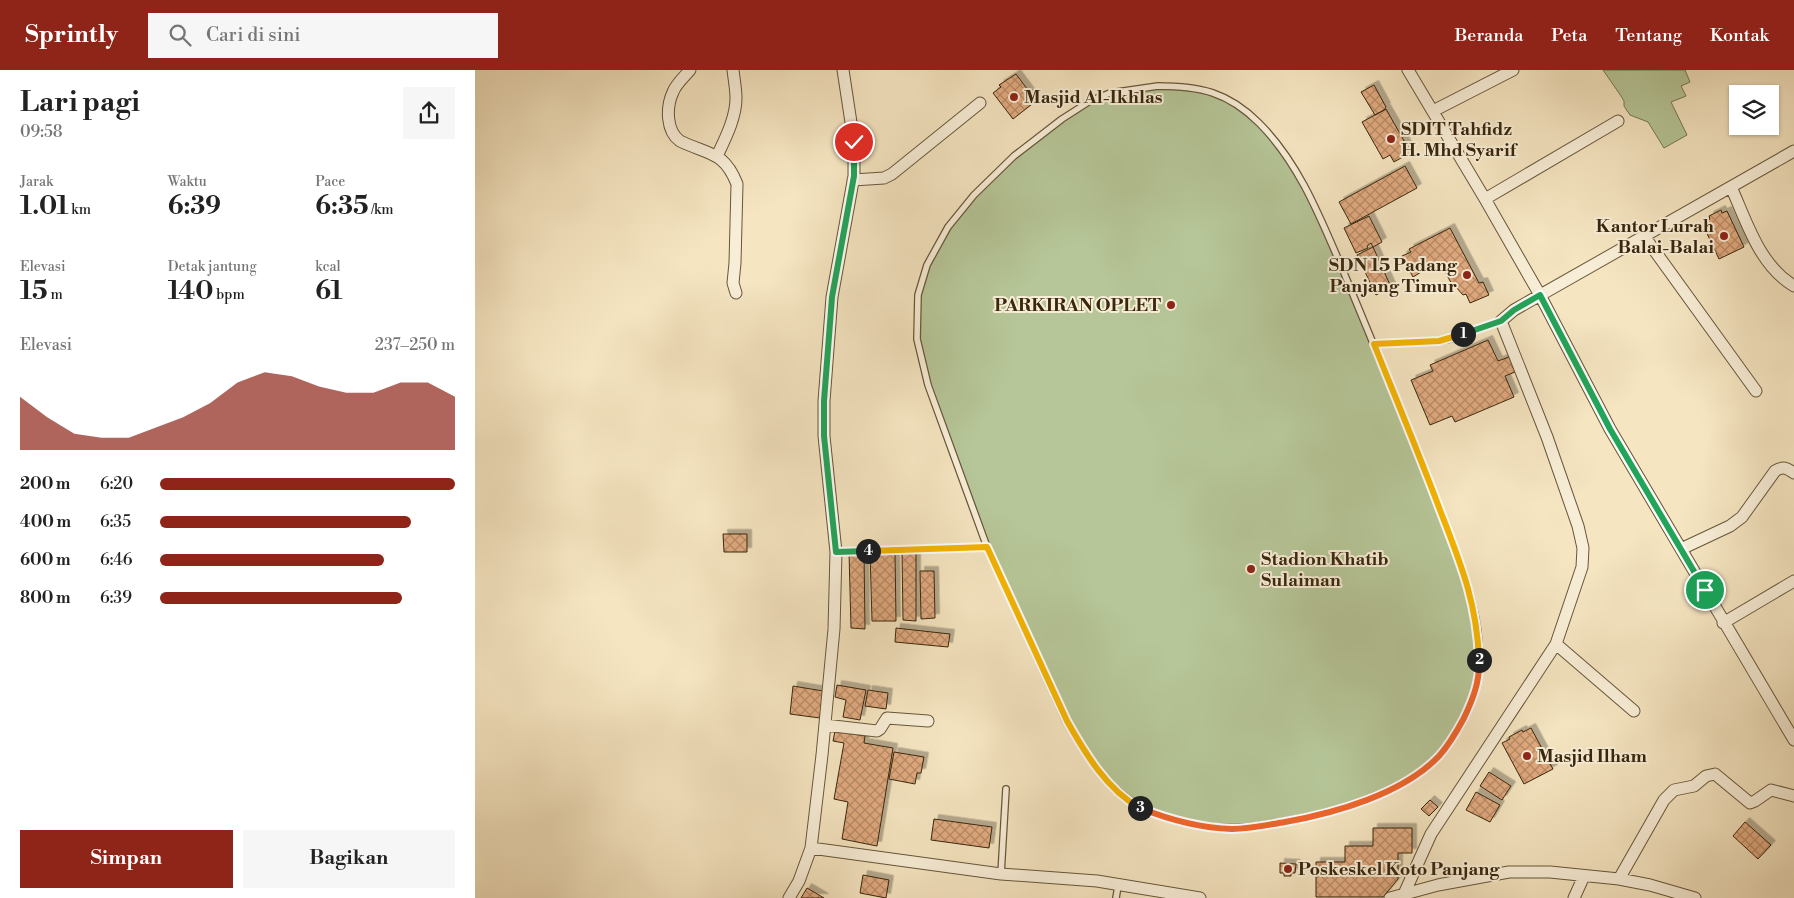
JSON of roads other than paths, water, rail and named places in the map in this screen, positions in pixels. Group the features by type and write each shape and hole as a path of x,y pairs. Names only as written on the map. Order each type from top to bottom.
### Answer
{"street":[{"path":"690,70 673,90 670,98 669,122 671,132 673,137 680,141 725,161 737,184 733,283 735,293"},
{"path":"717,156 725,139 735,107 736,97 733,70"},
{"path":"789,898 799,881 811,848 825,725 833,629 836,552 824,436 824,401 832,297 853,180 854,142 843,70"},
{"path":"1408,70 1540,295 1610,429 1723,623 1794,740"},
{"path":"1433,111 1513,70"},
{"path":"853,180 884,178 892,174 980,104"},
{"path":"1485,200 1618,121"},
{"path":"1404,894 1431,834 1556,644 1582,568 1583,548 1577,526 1547,437 1501,321 1514,310 1540,295 1794,152"},
{"path":"1731,187 1759,250 1772,267 1794,286"},
{"path":"1644,236 1756,391"},
{"path":"1681,549 1730,526 1742,517 1775,471 1787,468 1794,473"},
{"path":"1723,623 1794,580"},
{"path":"1556,644 1634,711"},
{"path":"825,725 877,731 881,729 887,718 928,721"},
{"path":"1619,879 1664,800 1674,790 1694,786 1706,776 1715,774 1750,803 1771,790 1794,796"},
{"path":"811,848 1001,874 1097,882 1198,898"},
{"path":"1390,898 1439,885 1509,872 1550,872 1619,879 1695,898"},
{"path":"1574,898 1585,876"}],"lane":[{"path":"1158,86 1178,86 1214,92 1227,98 1252,117 1271,137 1304,185 1328,235 1374,344 1418,452 1466,580 1475,619 1479,662 1478,682 1473,699 1460,726 1444,751 1420,772 1391,789 1343,809 1302,819 1250,828 1232,829 1185,824 1138,807 1112,786 1081,747 1062,712 987,547 922,365 916,331 918,295 921,281 933,250 947,227 973,195 1014,156 1062,119 1090,101 1110,93 1158,86"},
{"path":"1374,344 1451,339 1501,321"},
{"path":"836,552 987,547"},
{"path":"1001,874 1006,789"},
{"path":"1116,898 1118,886"}],"place":[{"name":"Masjid Al-Ikhlas","path":"1014,97"},
{"name":"SDIT Tahfidz H. Mhd Syarif","path":"1391,139"},
{"name":"Kantor Lurah Balai-Balai","path":"1724,236"},
{"name":"SDN 15 Padang Panjang Timur","path":"1467,275"},
{"name":"PARKIRAN OPLET","path":"1171,305"},
{"name":"Stadion Khatib Sulaiman","path":"1251,569"},
{"name":"Masjid Ilham","path":"1527,756"},
{"name":"Poskeskel Koto Panjang","path":"1288,869"}]}
